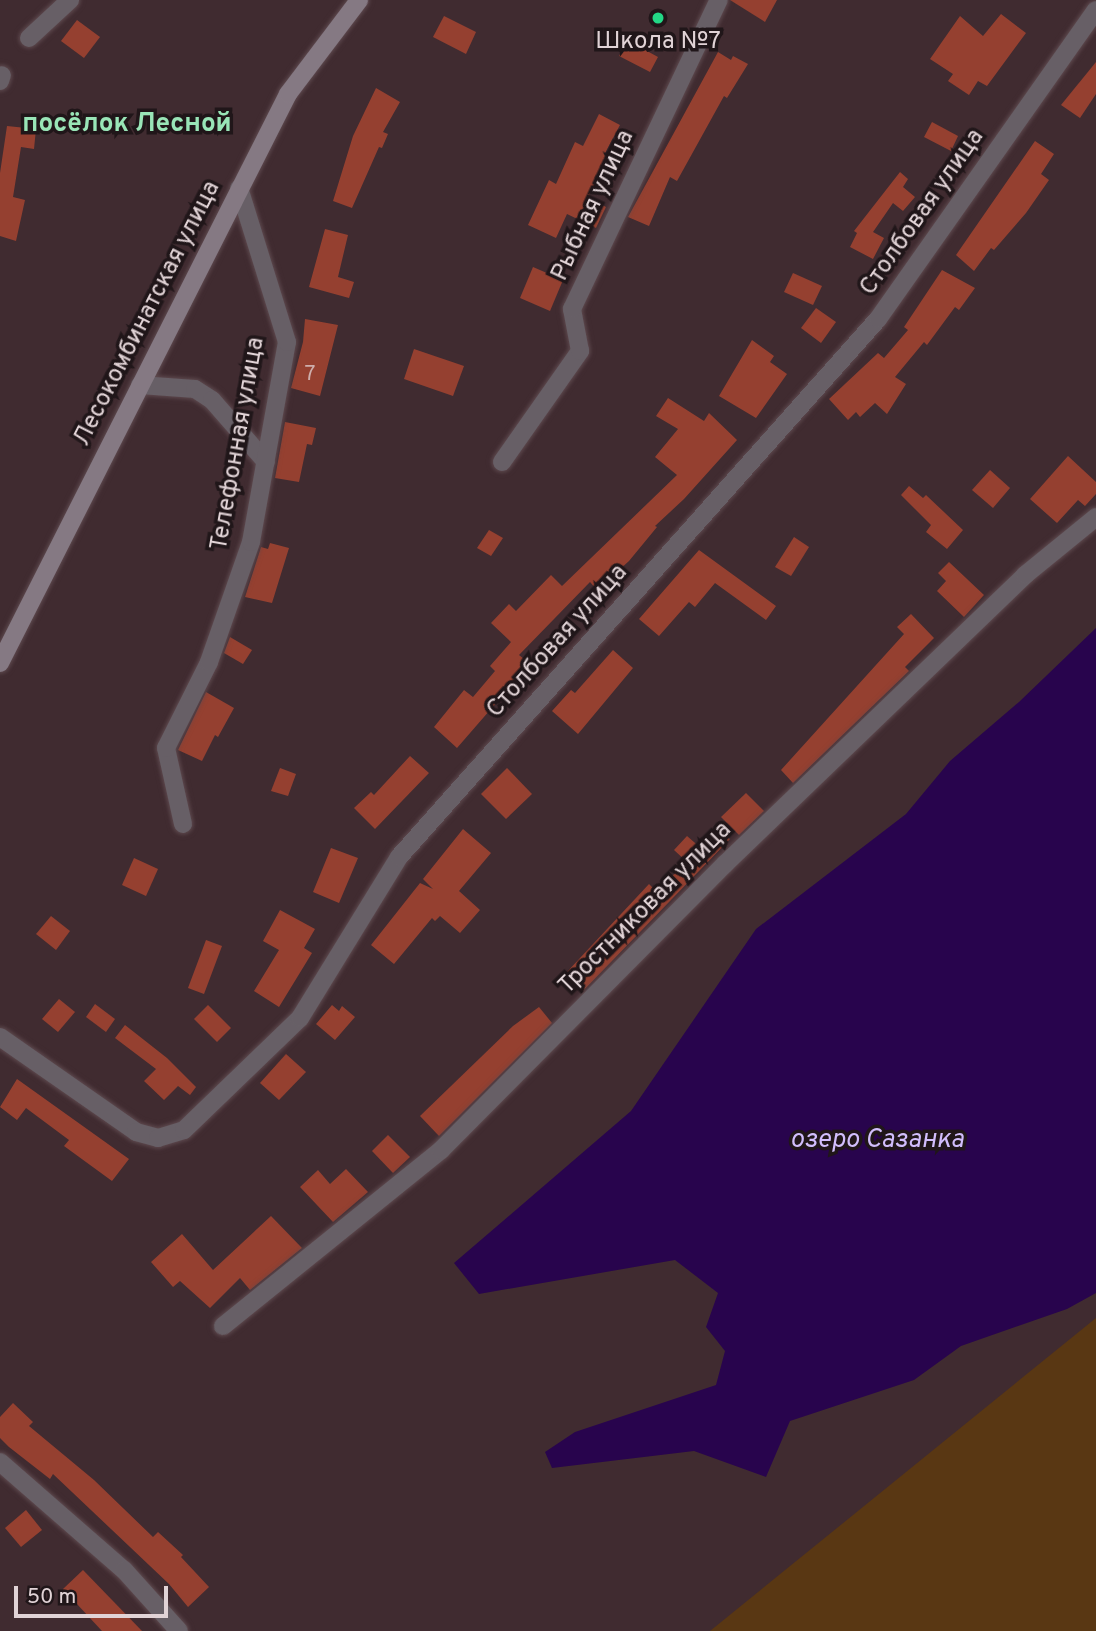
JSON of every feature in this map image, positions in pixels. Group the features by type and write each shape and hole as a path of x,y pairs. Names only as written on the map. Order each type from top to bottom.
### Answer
{"street":[{"path":"29,38 70,0"},
{"name":"Лесокомбинатская улица","path":"0,663 288,94 359,0"},
{"name":"Рыбная улица","path":"502,462 580,351 572,309 719,0"},
{"name":"Столбовая улица","path":"0,1037 136,1132 159,1138 184,1130 300,1018 399,857 878,319 1096,10"},
{"name":"Телефонная улица","path":"183,824 166,748 209,662 251,542 287,342 239,188"},
{"path":"140,385 195,389 212,400 266,462"},
{"name":"Тростниковая улица","path":"223,1326 441,1150 725,864 1025,575 1096,517"},
{"path":"0,1462 124,1570 179,1631"}],"shaded area":[{"path":"1096,1318 1096,1631 710,1631"}],"water":[{"name":"озеро Сазанка","path":"1096,628 1096,1293 1067,1309 961,1346 914,1380 790,1421 766,1477 694,1451 552,1468 545,1452 575,1432 716,1385 725,1351 706,1327 718,1293 675,1260 479,1294 454,1263 631,1111 756,929 906,814 950,761 1019,702"}],"building":[{"path":"730,0 777,0 765,22"},
{"path":"1001,14 1026,33 987,86 978,81 969,95 948,81 953,74 930,59 960,16 983,36"},
{"path":"444,16 476,32 466,54 433,37"},
{"path":"77,20 100,37 84,58 61,41"},
{"path":"627,40 658,57 650,72 619,56"},
{"path":"718,52 731,60 733,56 748,64 727,98 724,96 677,181 670,177 649,226 628,217"},
{"path":"1096,62 1096,94 1080,118 1061,105"},
{"path":"376,88 400,102 383,132 388,134 382,148 379,147 352,208 333,201 353,136"},
{"path":"599,114 620,125 604,155 608,157 588,198 606,207 596,228 567,214 556,238 528,225 549,180 556,184 575,142 583,146"},
{"path":"932,122 958,136 951,151 924,137"},
{"path":"7,126 36,129 34,149 21,147 13,197 25,200 16,241 0,236 0,173"},
{"path":"1035,141 1054,154 1041,174 1049,180 1026,213 994,250 991,248 974,271 956,255"},
{"path":"900,172 908,179 903,187 915,197 903,211 893,203 873,232 884,238 873,259 850,247 857,233 854,231"},
{"path":"325,229 348,235 338,277 354,282 349,298 309,287"},
{"path":"533,267 563,280 550,311 520,298"},
{"path":"942,270 975,288 959,310 955,307 927,345 924,342 895,377 906,384 887,414 875,403 860,417 856,412 848,420 829,399 878,353 884,358 908,330 904,327"},
{"path":"793,273 822,286 813,305 784,292"},
{"path":"816,308 836,322 821,343 801,328"},
{"path":"305,319 338,325 320,396 291,388 303,342"},
{"path":"752,340 774,356 770,362 787,374 756,418 719,396"},
{"path":"414,349 464,366 453,396 404,379"},
{"path":"668,398 704,421 709,413 737,440 684,499 655,526 657,527 629,561 597,590 590,582 519,655 530,664 457,748 434,727 464,690 473,697 495,671 490,666 511,642 491,623 509,604 516,611 551,575 562,586 677,475 655,457 678,429 656,416"},
{"path":"285,422 316,428 312,445 307,444 299,482 275,478"},
{"path":"1068,456 1096,482 1096,494 1085,506 1078,500 1057,523 1030,499"},
{"path":"990,470 1010,488 993,508 972,490"},
{"path":"909,486 923,498 926,495 963,530 947,549 926,532 931,525 901,495"},
{"path":"489,530 503,538 491,556 477,548"},
{"path":"794,537 809,547 791,576 775,567"},
{"path":"270,543 289,548 272,603 245,597 261,547 268,549"},
{"path":"699,550 776,606 766,620 715,583 695,607 689,602 659,636 639,619"},
{"path":"949,562 984,595 964,617 937,591 946,581 938,573"},
{"path":"911,614 934,638 905,667 909,671 793,783 781,770 904,634 897,627"},
{"path":"230,637 252,650 243,664 224,653"},
{"path":"613,650 633,668 578,734 552,711 571,690 575,693"},
{"path":"206,692 234,708 218,737 215,735 202,761 178,750"},
{"path":"410,756 429,773 375,829 354,808 371,792 374,795"},
{"path":"280,768 296,774 288,796 271,791"},
{"path":"507,768 532,794 506,819 481,794"},
{"path":"746,793 764,811 739,835 721,817"},
{"path":"463,829 491,853 459,891 480,910 460,933 440,916 435,921 432,918 394,964 371,945 420,883 433,889 423,879"},
{"path":"721,831 730,839 583,991 566,973 649,884 656,891 687,862 674,850 687,836 702,849"},
{"path":"331,848 358,858 339,903 313,892"},
{"path":"134,858 158,869 146,896 122,885"},
{"path":"280,910 315,929 304,948 312,953 279,1007 254,991 279,950 263,941"},
{"path":"51,916 70,931 56,950 36,934"},
{"path":"206,940 222,946 204,994 188,988"},
{"path":"59,999 75,1012 58,1032 42,1019"},
{"path":"95,1004 115,1019 106,1032 86,1017"},
{"path":"208,1005 231,1028 217,1042 194,1019"},
{"path":"332,1005 339,1011 342,1006 355,1017 335,1040 316,1024"},
{"path":"539,1007 552,1023 439,1136 420,1116 513,1026"},
{"path":"125,1025 167,1058 196,1087 190,1095 178,1086 164,1100 144,1081 156,1069 115,1038"},
{"path":"286,1054 306,1072 279,1100 260,1083"},
{"path":"17,1079 129,1159 112,1181 64,1146 69,1140 26,1108 17,1120 0,1107"},
{"path":"388,1135 410,1157 393,1173 372,1151"},
{"path":"346,1169 368,1192 333,1222 300,1187 318,1170 330,1184"},
{"path":"271,1216 302,1248 250,1290 240,1278 210,1308 180,1281 173,1287 151,1262 182,1234 213,1270"},
{"path":"13,1403 33,1422 29,1426 94,1480 153,1537 158,1532 183,1555 181,1557 209,1587 188,1607 169,1584 53,1474 50,1479 9,1447 0,1438 0,1417"},
{"path":"26,1510 42,1530 21,1547 5,1528"},
{"path":"83,1570 142,1631 102,1631 63,1589"}],"place":[{"name":"Школа №7","path":"658,18"}],"district":[{"name":"посёлок Лесной","path":"127,125"}]}
